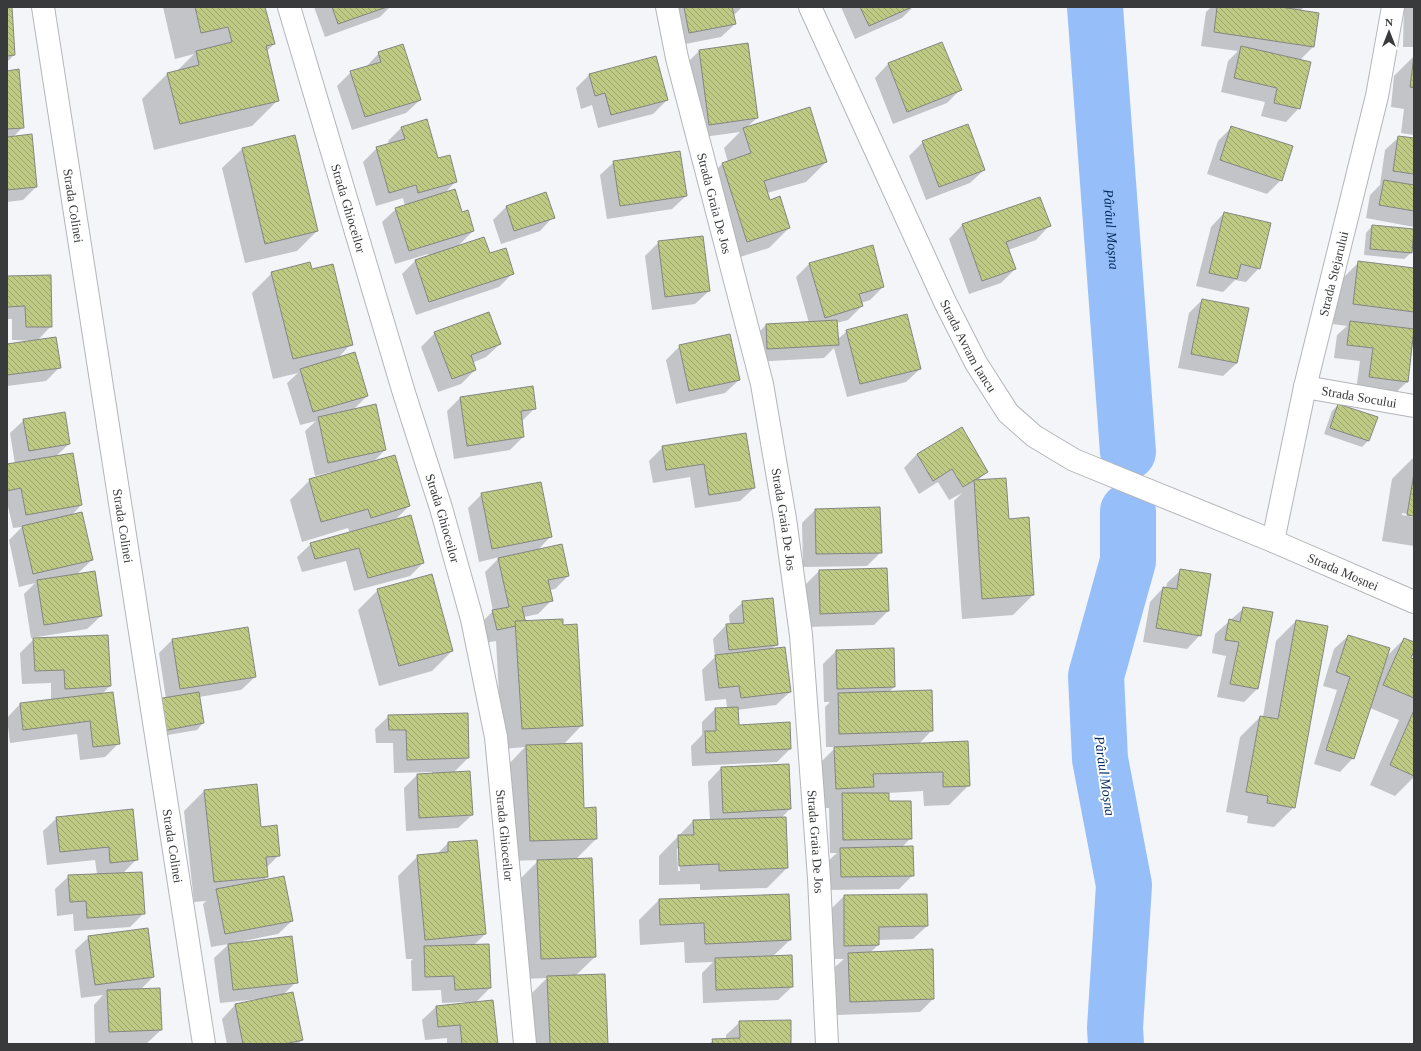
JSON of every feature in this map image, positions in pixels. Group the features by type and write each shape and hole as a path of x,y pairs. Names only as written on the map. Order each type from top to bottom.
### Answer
{"street":[{"name":"Strada Colinei","path":"43,7 204,1044"},
{"name":"Strada Ghioceilor","path":"289,7 404,393 441,508 472,619 496,737 525,1044"},
{"name":"Strada Graia De Jos","path":"667,7 677,58 762,384 785,519 801,634 819,878 827,1044"},
{"name":"Strada Avram Iancu","path":"810,7 945,302 976,363 1008,413 1034,436 1074,460 1273,541"},
{"name":"Strada Stejarului","path":"1273,541 1305,387 1377,96 1393,7"},
{"name":"Strada Socului","path":"1305,387 1414,406"},
{"name":"Strada Moșnei","path":"1273,541 1414,602"}],"building":[{"path":"7,7 12,7 15,55 7,56"},
{"path":"195,7 265,7 275,44 266,46 279,101 180,124 167,73 199,65 196,51 232,42 228,27 201,33"},
{"path":"332,7 387,7 338,24"},
{"path":"684,7 732,7 736,24 689,33"},
{"path":"860,7 912,7 869,26"},
{"path":"1217,7 1281,7 1319,13 1314,47 1214,32"},
{"path":"942,42 962,90 907,112 888,63"},
{"path":"748,43 758,118 709,125 699,50"},
{"path":"403,44 421,100 365,117 350,71 381,62 378,52"},
{"path":"1241,46 1311,62 1300,109 1274,103 1277,88 1234,78"},
{"path":"1414,55 1414,88 1410,87"},
{"path":"656,56 668,100 611,115 605,93 595,96 589,74"},
{"path":"19,69 24,128 7,129 7,71"},
{"path":"810,107 827,162 764,181 770,200 780,196 790,228 747,242 722,163 751,153 743,128"},
{"path":"427,119 438,158 450,155 457,182 418,193 416,185 389,193 376,147 405,139 401,127"},
{"path":"968,124 985,170 939,187 922,141"},
{"path":"1231,126 1293,146 1282,181 1220,160"},
{"path":"32,134 37,187 7,190 7,137"},
{"path":"295,135 318,231 265,244 242,148"},
{"path":"1398,136 1414,138 1414,174 1393,171"},
{"path":"680,151 687,196 620,206 613,161"},
{"path":"1384,180 1414,185 1414,211 1379,205"},
{"path":"455,189 462,212 468,210 474,231 409,251 395,208"},
{"path":"546,192 555,218 514,231 506,206"},
{"path":"1040,197 1051,226 1006,242 1016,269 982,281 962,224"},
{"path":"1224,212 1271,223 1260,269 1241,264 1237,279 1209,273"},
{"path":"1372,225 1414,229 1412,253 1370,249"},
{"path":"703,236 710,291 665,297 658,241"},
{"path":"484,237 490,253 506,248 514,274 429,302 415,260"},
{"path":"873,245 884,287 859,294 863,306 825,318 809,263"},
{"path":"1358,261 1414,268 1414,312 1353,304"},
{"path":"310,262 312,269 333,264 353,345 293,359 271,272"},
{"path":"51,275 52,327 26,327 25,306 7,307 7,276"},
{"path":"1202,299 1249,308 1237,363 1191,354"},
{"path":"489,312 501,344 471,355 476,370 452,379 434,332"},
{"path":"907,314 921,369 860,384 846,330"},
{"path":"837,320 839,345 767,349 766,324"},
{"path":"1350,321 1414,329 1408,382 1369,377 1373,348 1347,345"},
{"path":"730,334 740,380 689,391 679,345"},
{"path":"56,337 61,368 7,375 7,344"},
{"path":"355,352 368,396 313,412 300,369"},
{"path":"533,386 536,409 521,411 524,437 467,446 460,397"},
{"path":"376,404 386,450 328,463 318,417"},
{"path":"1338,404 1378,417 1369,441 1330,428"},
{"path":"65,412 70,444 29,451 23,419"},
{"path":"962,427 988,472 963,487 952,469 933,481 917,454"},
{"path":"746,433 755,488 709,495 704,464 666,470 662,446"},
{"path":"73,453 82,505 26,515 21,488 7,491 7,464"},
{"path":"395,455 410,506 371,518 368,509 321,522 309,479"},
{"path":"1414,473 1414,516 1407,515"},
{"path":"1006,478 1009,519 1029,517 1034,595 982,599 974,480"},
{"path":"541,482 552,537 492,549 481,493"},
{"path":"880,507 882,553 816,554 815,509"},
{"path":"82,512 93,560 33,574 22,526"},
{"path":"411,515 424,563 368,578 359,548 315,559 310,543"},
{"path":"562,544 569,576 548,580 553,601 522,607 526,624 497,630 492,610 509,607 498,558"},
{"path":"887,568 889,611 820,614 819,570"},
{"path":"1180,569 1211,574 1201,636 1156,628 1163,587 1177,589"},
{"path":"95,571 102,616 44,625 37,580"},
{"path":"432,574 453,651 399,666 377,589"},
{"path":"773,598 778,645 729,650 726,624 744,623 742,601"},
{"path":"1243,607 1273,612 1258,689 1230,684 1239,642 1225,640 1229,619 1240,622"},
{"path":"563,619 563,625 577,624 583,726 522,729 515,621"},
{"path":"1296,620 1328,626 1295,808 1267,803 1268,796 1246,792 1260,716 1278,719"},
{"path":"248,627 256,677 180,689 172,639"},
{"path":"108,635 111,686 65,689 64,670 35,671 33,638"},
{"path":"1348,635 1390,648 1354,759 1326,750 1350,677 1336,672"},
{"path":"1404,638 1414,642 1414,651 1411,658 1414,659 1414,698 1383,685"},
{"path":"785,647 791,692 741,698 739,686 719,688 715,655"},
{"path":"894,648 895,687 837,689 836,650"},
{"path":"932,690 933,731 839,734 838,693"},
{"path":"113,692 120,744 93,747 90,721 23,730 20,703"},
{"path":"199,692 204,723 162,731 157,699"},
{"path":"738,707 739,725 790,722 791,749 706,753 705,731 716,731 715,708"},
{"path":"1414,710 1414,776 1390,765"},
{"path":"468,713 469,758 407,760 406,730 389,730 388,715"},
{"path":"968,741 970,786 943,787 943,772 873,774 874,787 836,789 834,747"},
{"path":"582,743 584,808 596,807 597,839 530,841 526,745"},
{"path":"789,764 791,809 723,813 721,767"},
{"path":"470,771 473,815 419,818 417,774"},
{"path":"257,784 261,827 277,825 280,856 266,857 268,877 214,882 204,790"},
{"path":"842,793 889,793 889,801 911,801 912,839 843,840"},
{"path":"133,809 138,860 110,863 109,847 60,852 56,817"},
{"path":"786,817 788,868 719,871 719,864 679,866 678,835 694,835 693,820"},
{"path":"477,840 486,934 425,940 417,855 448,852 448,842"},
{"path":"913,846 914,876 841,877 840,848"},
{"path":"592,858 596,957 541,959 537,860"},
{"path":"142,872 145,914 87,918 86,901 70,902 68,875"},
{"path":"284,876 293,921 225,934 216,889"},
{"path":"789,894 791,940 705,944 704,923 660,925 659,899"},
{"path":"927,894 928,926 879,927 879,945 844,946 844,895"},
{"path":"148,928 154,977 95,985 88,936"},
{"path":"292,936 298,983 233,990 228,944"},
{"path":"489,944 491,988 455,990 454,976 425,977 424,946"},
{"path":"933,949 934,999 850,1002 848,953"},
{"path":"792,955 793,987 716,990 715,958"},
{"path":"605,974 608,1044 550,1044 547,976"},
{"path":"160,988 162,1030 109,1032 107,990"},
{"path":"293,992 303,1040 284,1044 243,1044 235,1004"},
{"path":"493,1000 498,1044 462,1044 460,1025 438,1027 436,1006"},
{"path":"791,1020 791,1044 713,1044 712,1039 740,1038 739,1021"}],"waterway":[{"name":"Pârâul Moșna","path":"1095,7 1128,452"},
{"name":"Pârâul Moșna","path":"1116,1044 1115,1028 1124,885 1100,759 1096,676 1128,561 1128,511"}]}
